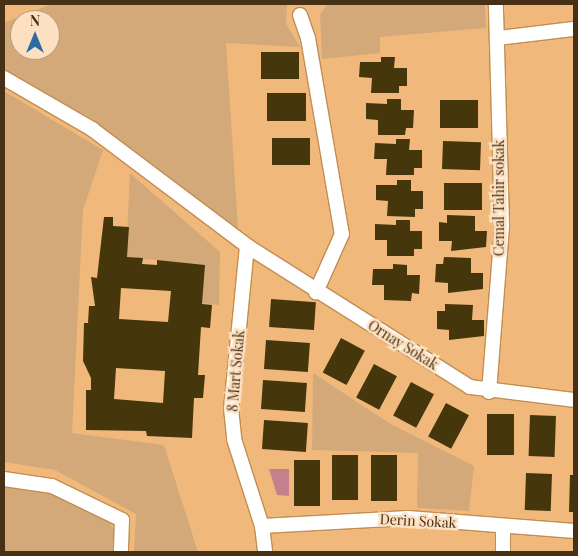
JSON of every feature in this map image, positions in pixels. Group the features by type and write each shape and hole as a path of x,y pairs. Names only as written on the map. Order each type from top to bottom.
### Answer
{"street":[{"name":"Cemal Tahir sokak","path":"488,392 502,225 496,4"},
{"path":"300,15 308,38 342,234 316,292"},
{"path":"498,38 574,29"},
{"name":"Ornay Sokak","path":"4,78 92,129 247,246 316,292 470,387 488,392 574,400"},
{"name":"8 Mart Sokak","path":"247,246 231,408 234,439 262,526 265,552"},
{"path":"4,479 52,486 122,520 121,552"},
{"name":"Derin Sokak","path":"262,526 408,518 502,528 574,532"},
{"path":"502,528 503,552"}],"shaded area":[{"path":"52,4 287,4 286,24 300,47 226,43 238,227 233,232 217,227 91,118 4,73 4,23 10,21 10,60 60,60 60,10 37,10"},
{"path":"327,4 485,4 486,28 380,37 380,53 322,59 320,15"},
{"path":"4,91 103,150 83,210 72,433 164,445 198,552 134,552 136,514 55,470 4,462"},
{"path":"130,173 220,252 219,305 201,303 204,265 126,257"},
{"path":"313,373 389,423 474,466 469,511 417,508 418,453 312,450"},
{"path":"269,469 289,469 289,496 277,495"},
{"path":"4,487 51,494 109,522 115,531 114,552 4,552"}],"building":[{"path":"261,52 299,52 299,79 261,79"},
{"path":"381,57 395,57 394,68 407,68 407,86 399,86 399,93 371,93 372,78 359,77 360,62 381,62"},
{"path":"267,93 306,93 306,121 267,121"},
{"path":"387,99 401,99 401,110 414,110 413,128 406,128 405,135 378,135 378,120 366,119 366,103 387,104"},
{"path":"440,100 478,100 478,128 440,128"},
{"path":"272,138 310,138 310,165 272,165"},
{"path":"396,139 410,139 409,150 422,150 422,168 414,168 414,175 386,175 387,159 374,159 375,143 396,144"},
{"path":"443,141 481,142 480,170 442,169"},
{"path":"397,180 411,180 411,191 423,191 423,209 415,209 415,217 387,216 388,201 376,200 376,185 397,185"},
{"path":"444,183 482,183 482,210 444,210"},
{"path":"447,215 475,216 475,231 487,231 486,247 451,251 452,241 439,241 439,222 447,223"},
{"path":"104,217 113,217 113,226 129,227 127,257 143,258 142,264 157,265 157,260 205,265 202,304 212,305 210,328 201,327 198,375 205,375 203,398 194,398 192,438 147,436 146,431 86,430 86,390 91,390 91,378 83,361 84,323 88,323 89,306 95,306 91,277 97,278","holes":["121,288 171,291 168,322 119,319","116,368 165,371 163,403 114,399"]},
{"path":"396,220 410,220 410,231 422,231 422,249 414,249 414,256 387,256 387,240 375,240 375,224 396,225"},
{"path":"444,257 471,258 471,273 483,273 483,289 448,293 448,283 435,282 436,264 443,264"},
{"path":"393,264 407,265 407,275 420,275 419,294 412,293 411,301 384,300 384,285 372,285 373,269 393,269"},
{"path":"271,299 316,302 314,330 269,327"},
{"path":"445,304 473,305 472,320 484,320 484,336 449,340 449,330 437,329 437,311 445,311"},
{"path":"341,338 365,351 347,385 323,372"},
{"path":"266,340 310,343 308,372 264,369"},
{"path":"374,364 397,376 379,410 356,398"},
{"path":"263,380 307,383 305,412 261,409"},
{"path":"411,382 434,394 416,428 393,416"},
{"path":"446,403 469,415 451,449 428,437"},
{"path":"487,414 514,414 514,455 487,455"},
{"path":"530,415 556,416 555,457 529,456"},
{"path":"264,420 308,423 306,452 262,449"},
{"path":"332,455 358,455 358,500 332,500"},
{"path":"371,455 397,455 397,501 371,501"},
{"path":"294,460 320,460 320,506 294,506"},
{"path":"526,473 552,474 551,511 525,510"},
{"path":"570,475 574,475 574,512 569,512"}]}
